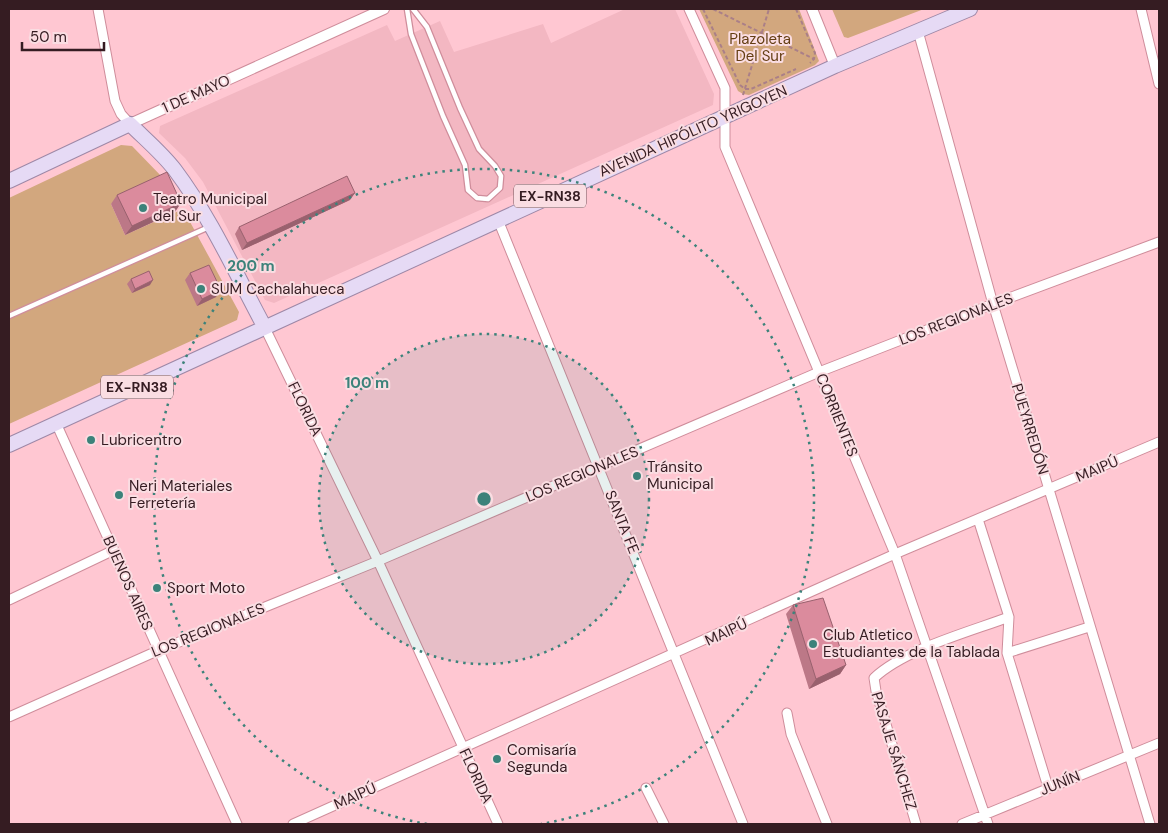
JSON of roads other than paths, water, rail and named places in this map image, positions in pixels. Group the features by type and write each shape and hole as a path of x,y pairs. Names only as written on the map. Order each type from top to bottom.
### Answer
{"main road":[{"name":"AVENIDA HIPÓLITO YRIGOYEN","path":"9,445 255,334 264,326 836,66 970,9"},
{"name":"1 DE MAYO","path":"9,181 130,124"},
{"name":"FLORIDA","path":"130,124 174,168 211,226 264,326"}],"street":[{"name":"FLORIDA","path":"98,9 115,101 121,114 130,124"},
{"name":"1 DE MAYO","path":"130,124 384,9"},
{"name":"CORRIENTES","path":"689,9 725,88 725,147 895,554 988,824"},
{"path":"812,9 836,66"},
{"path":"1141,9 1159,84"},
{"name":"PUEYRREDÓN","path":"918,31 993,304 1150,824"},
{"name":"SANTA FE","path":"498,220 600,467 743,824"},
{"name":"LOS REGIONALES","path":"9,717 157,651 378,561 819,372 1159,242"},
{"name":"FLORIDA","path":"264,326 378,561 498,824"},
{"name":"BUENOS AIRES","path":"56,424 114,550 157,651 237,824"},
{"name":"MAIPÚ","path":"293,824 463,747 675,655 895,554 1159,442"},
{"path":"978,519 1009,617 1007,654 1048,787"},
{"path":"9,600 114,550"},
{"path":"928,648 1009,617"},
{"path":"1007,654 1089,627"},
{"name":"PASAJE SÁNCHEZ","path":"916,824 876,691 874,678 884,669 928,648"},
{"path":"788,714 791,734 827,824"},
{"name":"JUNÍN","path":"962,824 1048,787 1159,743"},
{"path":"646,788 664,824"}],"lane":[{"path":"407,9 411,34 443,116 465,165 468,190 477,198 488,199 500,188 501,176 495,166 479,149 427,27 413,9"},
{"path":"9,316 211,226"}],"place":[{"name":"Teatro Municipal del Sur","path":"143,208"},
{"name":"SUM Cachalahueca","path":"201,289"},
{"name":"Lubricentro","path":"91,440"},
{"name":"Tránsito Municipal","path":"637,476"},
{"name":"Neri Materiales Ferretería","path":"119,495"},
{"name":"Sport Moto","path":"157,588"},
{"name":"Club Atletico Estudiantes de la Tablada","path":"813,644"},
{"name":"Comisaría Segunda","path":"497,759"}],"park label":[{"name":"Plazoleta Del Sur","path":"760,48"}]}
